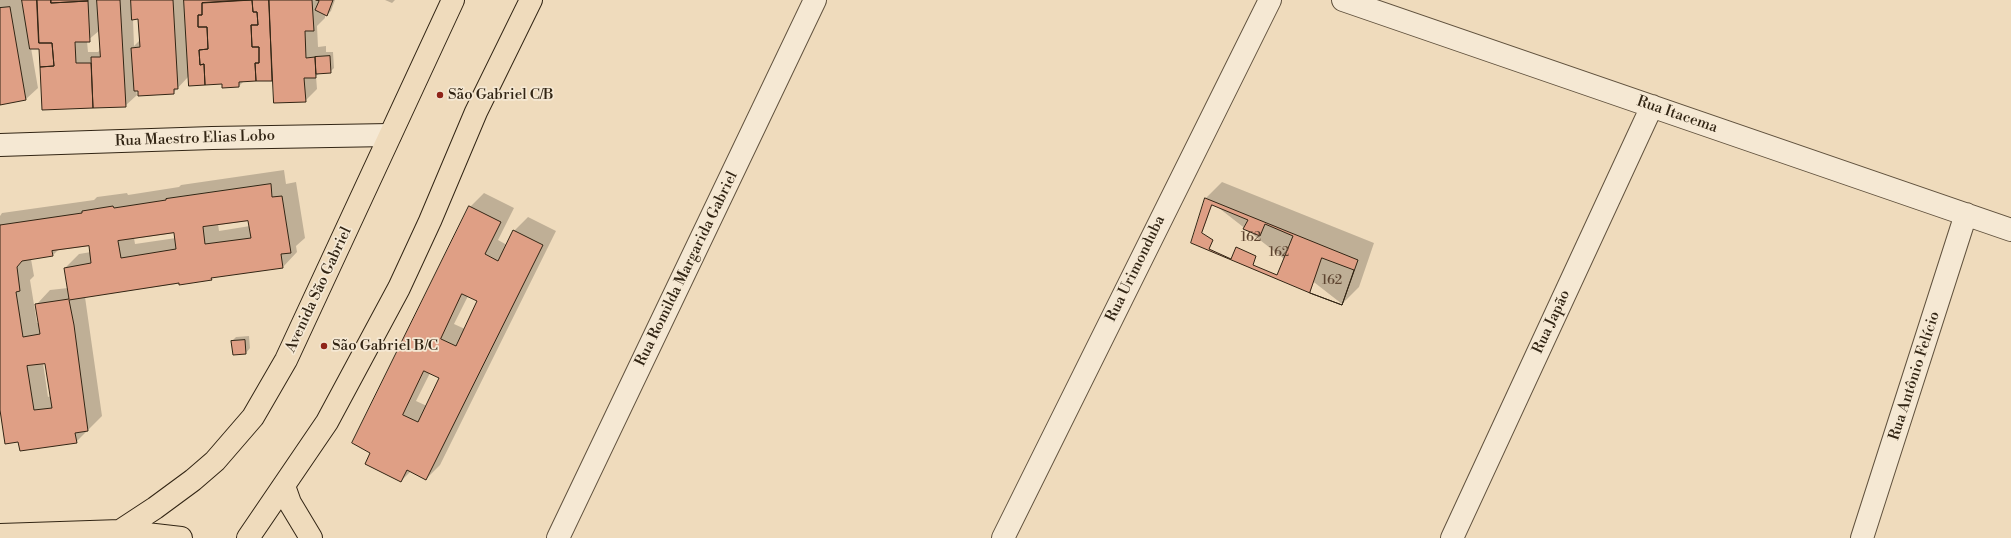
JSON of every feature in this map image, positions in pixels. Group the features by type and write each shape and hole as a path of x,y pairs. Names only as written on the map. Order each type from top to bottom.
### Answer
{"main road":[{"name":"Avenida São Gabriel","path":"120,531 193,480 215,461 253,417 286,360 453,0"},
{"path":"248,538 327,422 399,288 430,221 476,112 531,0"},
{"path":"284,486 290,503 311,538"},
{"path":"0,535 120,531 181,538"}],"street":[{"name":"Rua Romilda Margarida Gabriel","path":"558,538 816,0"},
{"name":"Rua Urimonduba","path":"1003,538 1270,0"},
{"name":"Rua Itacema","path":"1343,0 2011,230"},
{"name":"Rua Japão","path":"1452,538 1652,106"},
{"name":"Rua Maestro Elias Lobo","path":"0,145 212,138 390,135"},
{"name":"Rua Antônio Felício","path":"1862,538 1966,214"}],"building":[{"path":"22,0 37,0 39,43 52,43 54,66 40,67 39,49 30,49"},
{"path":"37,0 51,0 51,3 88,1 90,42 75,42 76,63 91,63 93,108 42,110 40,67 54,66 52,43 39,43"},
{"path":"51,0 88,0 88,1 51,3"},
{"path":"97,0 120,0 126,107 93,108 91,57 100,57"},
{"path":"131,0 173,0 178,89 174,89 174,94 138,96 138,91 134,91 131,48 140,47 138,19 132,20"},
{"path":"184,0 252,0 202,3 202,15 198,15 198,27 207,27 208,49 199,50 200,65 204,64 205,85 189,86"},
{"path":"252,0 269,0 272,81 256,81 255,63 259,63 259,47 252,47 251,25 258,25 257,12 253,12"},
{"path":"252,0 253,12 257,12 258,25 251,25 252,47 259,47 259,63 255,63 256,81 239,82 239,87 222,88 222,84 205,85 204,64 200,65 199,50 208,49 207,27 198,27 198,15 202,15 202,3"},
{"path":"269,0 312,0 314,31 305,31 306,58 315,57 316,78 304,78 306,102 274,103"},
{"path":"316,0 333,0 327,16 315,10 319,1"},
{"path":"10,7 26,100 0,105 0,8"},
{"path":"330,56 331,73 316,74 315,57"},
{"path":"271,184 272,197 282,196 291,253 281,254 283,268 211,278 212,280 179,285 179,283 69,300 74,325 88,431 75,433 77,443 20,451 18,442 5,444 0,410 0,225 82,213 82,211 113,206 114,208","holes":["248,221 251,238 205,244 203,227","174,233 176,249 121,258 118,241","89,246 91,263 64,268 69,299 35,304 40,334 23,337 16,292 20,291 17,267 22,261 53,256 52,251","45,364 52,408 34,410 27,366"]},
{"path":"1205,198 1358,260 1342,305 1191,243"},
{"path":"1212,205 1248,220 1243,229 1260,236 1265,224 1293,236 1277,275 1253,265 1256,256 1236,247 1231,259 1209,249 1213,240 1202,233"},
{"path":"469,206 501,222 485,254 498,261 513,230 543,245 426,480 407,470 401,482 365,464 370,453 352,443","holes":["462,294 477,301 456,346 441,339","424,371 439,378 418,422 403,415"]},
{"path":"1322,258 1354,270 1342,305 1310,293"},
{"path":"245,340 246,354 233,355 231,341"}],"place":[{"name":"São Gabriel C/B","path":"440,95"},
{"name":"São Gabriel B/C","path":"324,346"}]}
